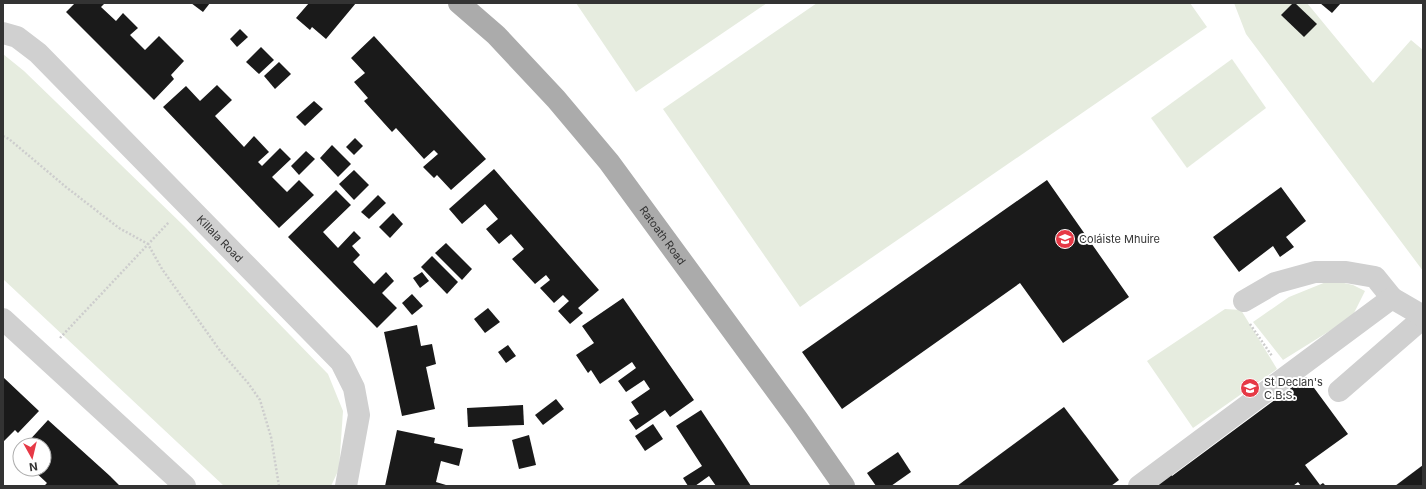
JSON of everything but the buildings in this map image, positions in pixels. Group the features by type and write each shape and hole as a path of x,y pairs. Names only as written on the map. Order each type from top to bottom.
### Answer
{"main road":[{"name":"Ratoath Road","path":"459,3 496,35 556,99 609,162 794,414 844,486"}],"street":[{"name":"Killala Road","path":"3,33 17,36 38,53 341,362 354,388 358,415 346,486"},
{"path":"1244,301 1275,283 1315,272 1346,272 1375,277 1392,298 1423,317 1339,391"},
{"path":"1139,486 1392,298"},
{"path":"3,319 184,486"}],"path":[{"path":"3,136 9,139 66,187 119,228 148,244 162,269 221,352 248,383 260,400 271,437 279,486"},
{"path":"43,356 186,205"},
{"path":"1244,301 1247,321 1286,376"}],"shaded area":[{"path":"576,3 767,3 636,92"},
{"path":"817,3 1190,3 1207,27 800,307 663,109"},
{"path":"1234,3 1307,3 1373,83 1411,40 1423,50 1423,271 1246,34"},
{"path":"3,54 24,71 184,226 328,374 343,411 339,469 331,486 224,486 3,279"},
{"path":"1232,59 1266,108 1187,168 1151,118"},
{"path":"1331,280 1353,285 1365,291 1352,317 1283,360 1253,322 1289,297"},
{"path":"1225,309 1241,310 1277,369 1193,428 1147,361"}],"place":[{"name":"Coláiste Mhuire","path":"1065,239"},
{"name":"St Declan's C.B.S.","path":"1250,388"}]}
